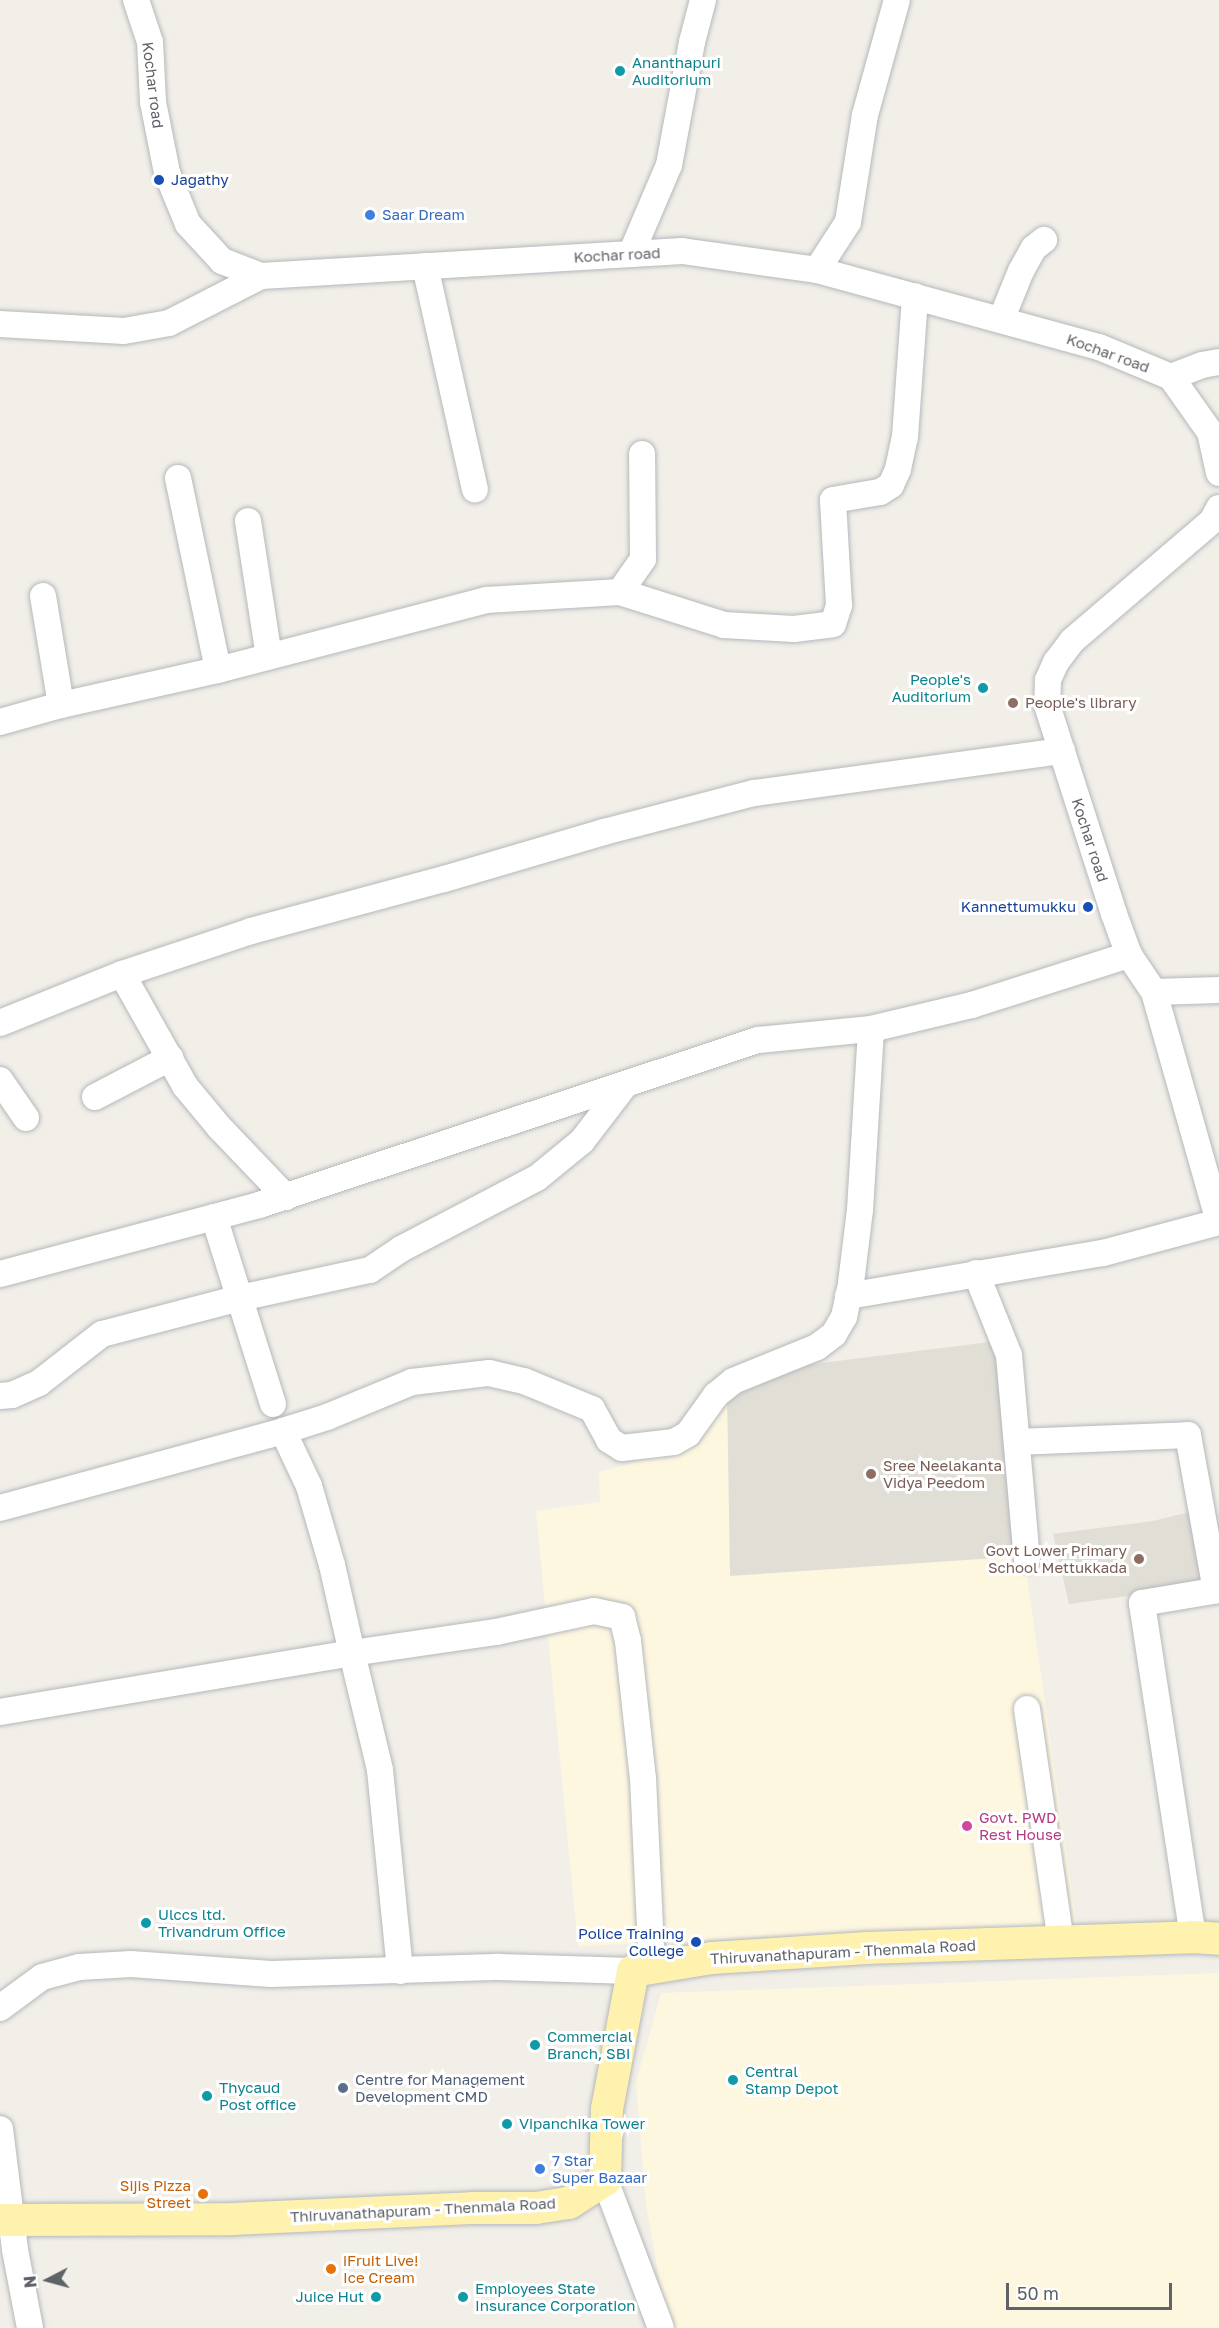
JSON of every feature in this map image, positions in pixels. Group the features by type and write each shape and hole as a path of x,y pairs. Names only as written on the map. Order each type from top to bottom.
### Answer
{"main road":[{"name":"Thiruvanathapuram - Thenmala Road","path":"642,1969 712,1958 834,1950 1206,1938"},
{"path":"606,2180 607,2109 642,1969"},
{"name":"Thiruvanathapuram - Thenmala Road","path":"4,2222 232,2219 472,2208 536,2208 569,2203 606,2180"}],"street":[{"name":"Kochar road","path":"136,0 150,42 153,102 167,173 188,224 222,261 261,276 682,251 817,270 1099,346 1171,377"},
{"path":"631,254 669,165 692,42 703,0"},
{"path":"817,270 848,222 865,115 897,0"},
{"path":"1002,320 1034,248 1044,240"},
{"path":"425,266 475,489"},
{"path":"0,324 124,332 158,326 169,323 261,276"},
{"path":"0,722 61,705 218,670 486,600 620,592 724,625 794,629 833,624 839,605 832,500 880,492 891,486 898,469 905,436 915,296"},
{"path":"1219,362 1202,365 1171,377 1210,432 1219,473"},
{"path":"620,592 643,559 642,453"},
{"path":"178,478 218,670"},
{"path":"248,521 269,656"},
{"name":"Kochar road","path":"1217,521 1072,641 1056,662 1048,680 1047,705 1129,955 1154,992 1212,1177 1219,1222"},
{"path":"43,596 61,705"},
{"path":"0,1023 122,974 251,931 444,879 604,832 754,793 1062,751"},
{"path":"0,1274 286,1197 758,1040 871,1029 972,1005 1129,955"},
{"path":"122,974 185,1086 219,1127 286,1197"},
{"path":"1154,992 1219,990"},
{"path":"0,1508 283,1431 327,1417 412,1382 489,1373 524,1381 592,1409 609,1440 622,1448 674,1442 688,1434 716,1395 733,1381 817,1347 834,1334 844,1317 860,1210 871,1029"},
{"path":"95,1096 170,1058"},
{"path":"0,1080 26,1118"},
{"path":"0,1396 12,1395 39,1383 102,1334 240,1298 370,1270 401,1249 537,1178 582,1141 626,1085"},
{"path":"214,1217 273,1404"},
{"path":"848,1296 1103,1253 1219,1222"},
{"path":"976,1273 1009,1355 1027,1559"},
{"path":"283,1431 309,1486 332,1565 380,1770 400,1971"},
{"path":"1017,1442 1188,1435 1218,1591 1142,1603 1206,1938"},
{"path":"0,1712 352,1653 496,1632 594,1611 622,1617 628,1641 643,1778 642,1969 499,1967 271,1974 131,1964 79,1967 42,1977 0,2008"},
{"path":"1027,1709 1061,1941"},
{"path":"0,2129 4,2222 30,2328"},
{"path":"606,2180 661,2328"}],"shaded area":[{"name":"Sree Neelakanta Vidya Peedom","path":"998,1341 1024,1556 730,1576 727,1392 797,1366"},
{"path":"727,1392 1024,1556 1077,1925 578,1946 536,1511 600,1502 599,1472 699,1445"},
{"name":"Govt Lower Primary School Mettukkada","path":"1214,1506 1219,1526 1219,1584 1069,1604 1053,1534 1153,1521"},
{"path":"1219,1973 1219,2328 668,2328 646,2204 636,2083 661,1993"}],"place":[{"name":"Ananthapuri Auditorium","path":"620,71"},
{"name":"Jagathy","path":"159,180"},
{"name":"Saar Dream","path":"370,215"},
{"name":"People's Auditorium","path":"983,688"},
{"name":"People's library","path":"1013,703"},
{"name":"Kannettumukku","path":"1088,907"},
{"name":"Sree Neelakanta Vidya Peedom","path":"871,1474"},
{"name":"Govt Lower Primary School Mettukkada","path":"1139,1559"},
{"name":"Govt. PWD Rest House","path":"967,1826"},
{"name":"Ulccs ltd. Trivandrum Office","path":"146,1923"},
{"name":"Police Training College","path":"696,1942"},
{"name":"Commercial Branch, SBI","path":"535,2045"},
{"name":"Central Stamp Depot","path":"733,2080"},
{"name":"Centre for Management Development CMD","path":"343,2088"},
{"name":"Thycaud Post office","path":"207,2096"},
{"name":"Vipanchika Tower","path":"507,2124"},
{"name":"7 Star Super Bazaar","path":"540,2169"},
{"name":"Sijis Pizza Street","path":"203,2194"},
{"name":"iFruit Live! Ice Cream","path":"331,2269"},
{"name":"Juice Hut","path":"376,2297"},
{"name":"Employees State Insurance Corporation","path":"463,2297"}]}
